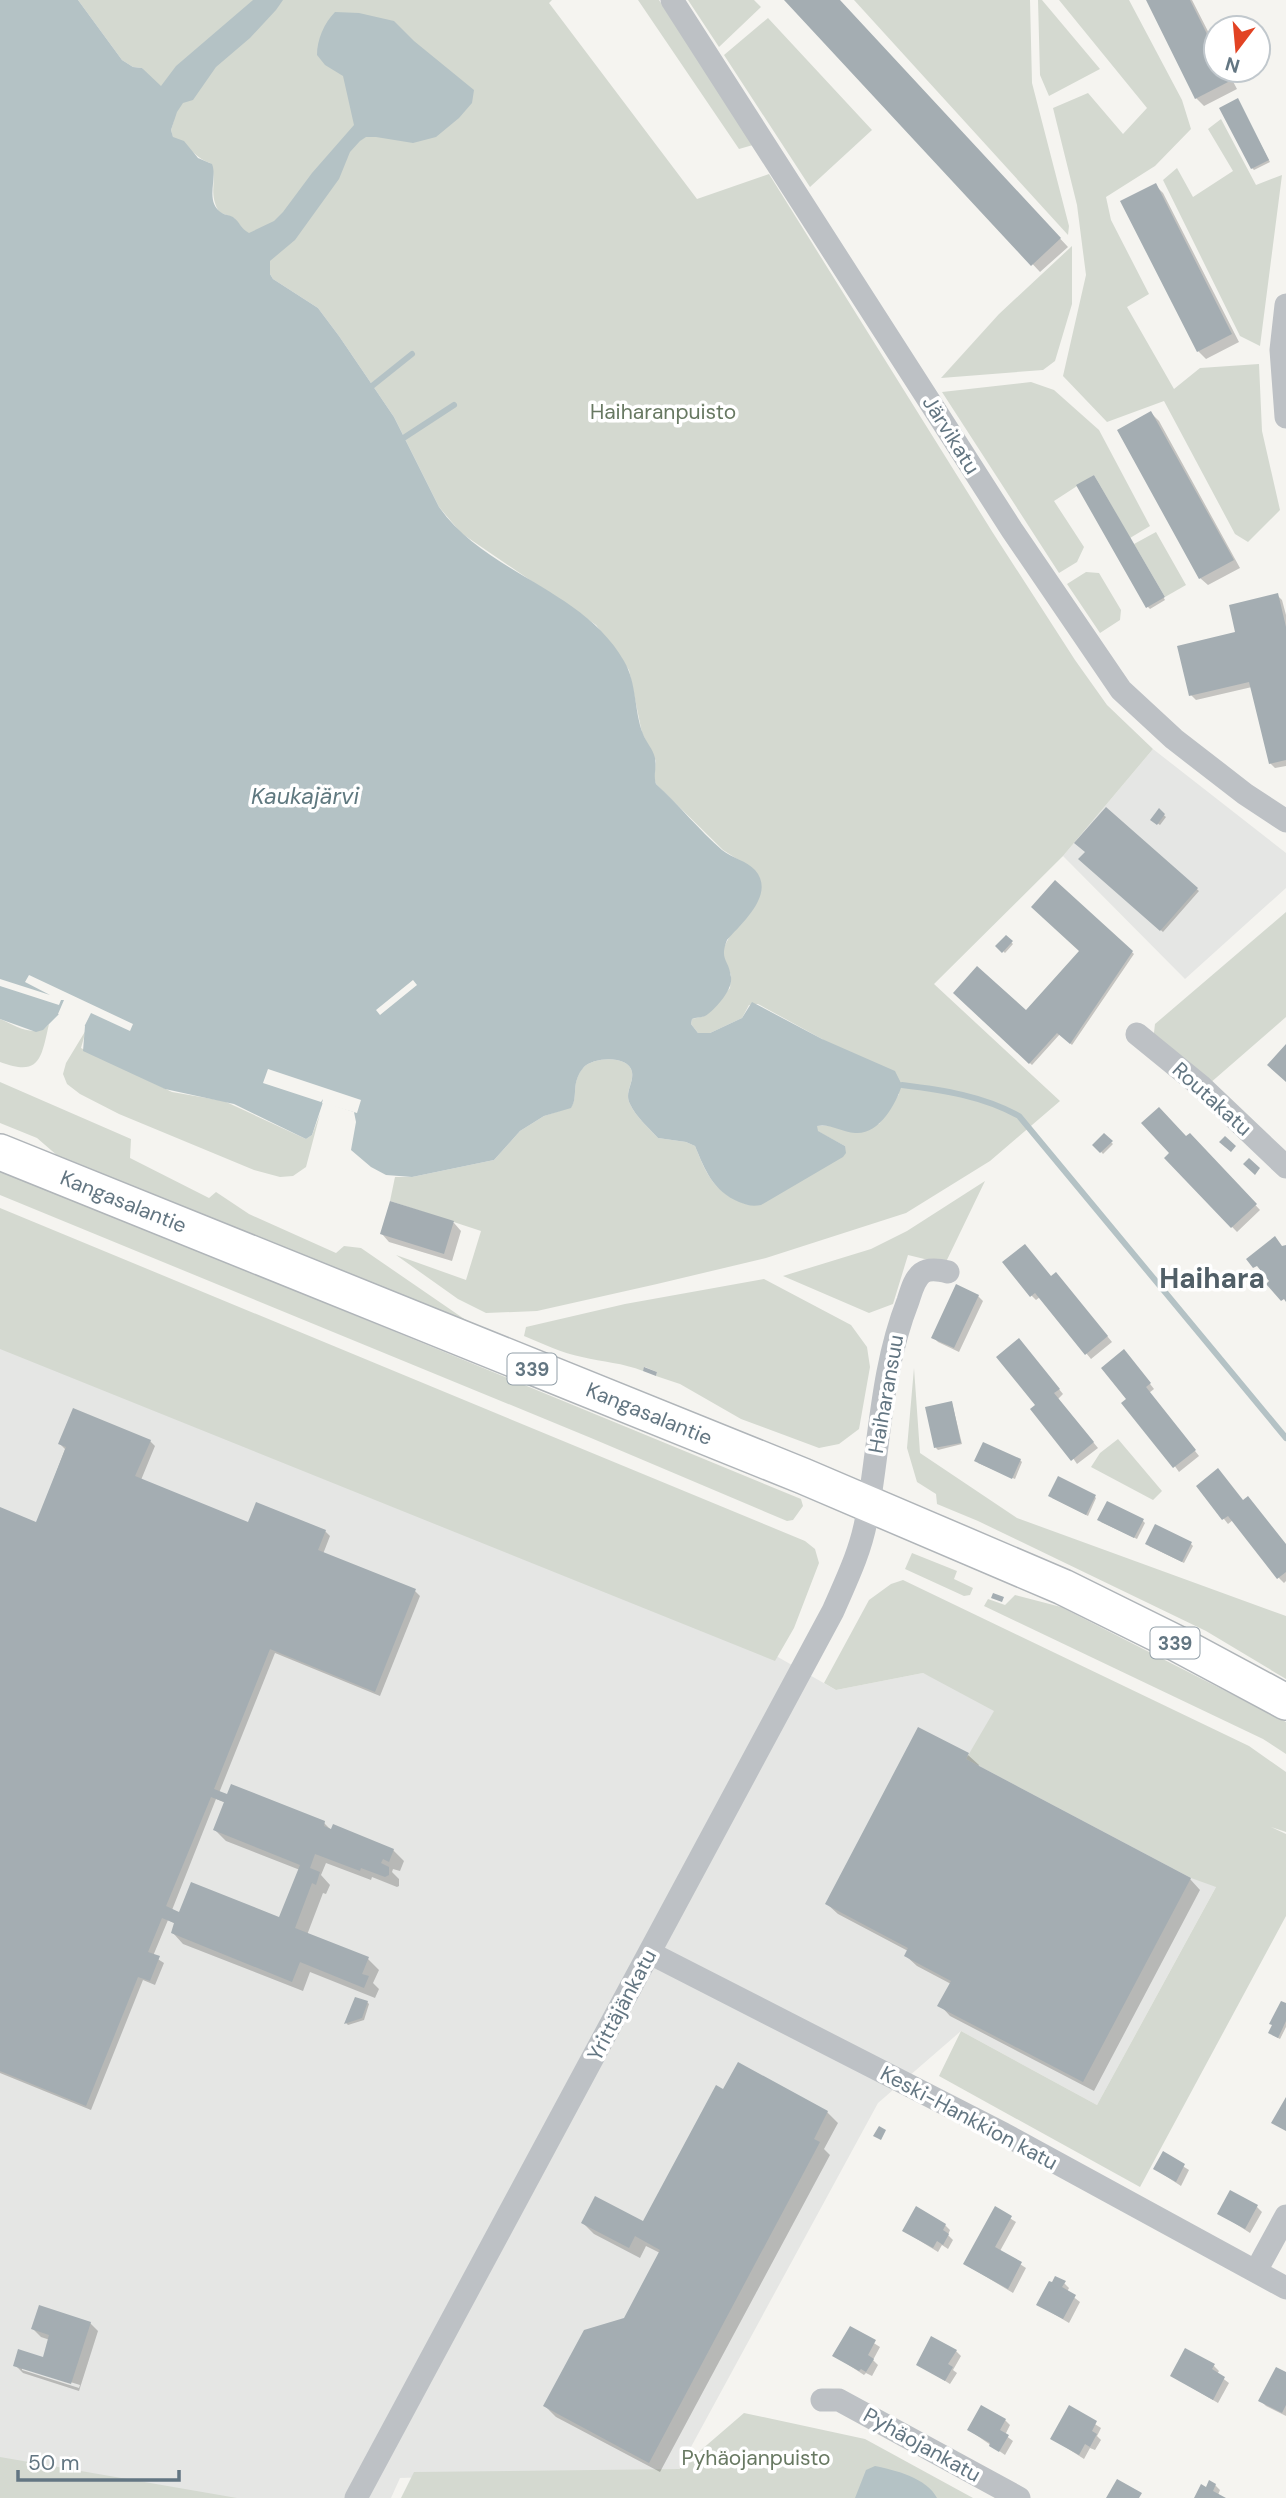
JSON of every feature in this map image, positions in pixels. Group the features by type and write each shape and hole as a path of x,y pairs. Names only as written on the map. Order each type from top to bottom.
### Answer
{"main road":[{"name":"Kangasalantie","path":"0,1152 869,1504 1073,1592 1286,1702"}],"street":[{"name":"Järvikatu","path":"672,0 1012,530 1121,690 1174,738 1245,794 1286,821"},
{"path":"1286,304 1281,350 1286,417"},
{"name":"Routakatu","path":"1137,1034 1202,1087 1286,1167"},
{"name":"Haiharansuu","path":"869,1504 883,1390 901,1316 922,1273 935,1270 948,1272"},
{"name":"Yrittäjänkatu","path":"356,2498 833,1611 856,1557 869,1504"},
{"name":"Keski-Hankkion katu","path":"650,1953 1003,2134 1286,2288"},
{"path":"1256,2272 1286,2216"},
{"name":"Pyhäojankatu","path":"822,2400 839,2400 1019,2498"}],"shaded area":[{"path":"1153,749 1286,853 1286,888 1185,979 1063,856"},
{"path":"0,1333 693,1609 836,1690 923,1673 1253,1819 1097,2105 961,2031 878,2103 679,2469 400,2478 391,2498 0,2498"}],"green space":[{"name":"Haiharanpuisto","path":"78,0 552,0 549,3 697,199 769,174 1075,660 1107,705 1153,749 1063,856 934,984 1060,1101 990,1161 906,1213 766,1258 537,1311 486,1313 458,1299 396,1255 466,1280 481,1231 390,1201 395,1177 412,1177 494,1160 520,1131 544,1116 571,1107 577,1078 584,1067 595,1061 618,1060 629,1066 632,1076 628,1100 639,1118 658,1138 695,1146 714,1183 727,1195 748,1205 845,1146 817,1131 817,1126 879,1124 899,1094 822,1039 758,1004 749,1005 742,1018 710,1033 698,1033 691,1024 692,1019 704,1016 730,988 731,975 722,956 724,947 760,879 754,870 723,850 656,784 656,761 642,733 629,670 596,625 461,533 439,507 394,417 339,336 318,308 273,279 270,274 270,261 234,218 219,212 214,198 214,175 210,163 173,138 171,130 174,120 142,68 133,67 122,60"},
{"path":"638,0 659,0 753,145 739,149"},
{"path":"688,0 754,0 761,7 719,47"},
{"path":"854,0 1030,0 1032,83 1069,226 1068,235"},
{"path":"1038,0 1042,0 1100,69 1049,96 1040,75"},
{"path":"1059,0 1129,0 1182,100 1191,129 1155,166 1106,197 1111,220 1149,294 1127,307 1174,389 1200,368 1259,364 1262,431 1280,510 1248,542 1235,534 1164,401 1107,422 1063,376 1086,275 1077,205 1053,108 1088,93 1123,134 1147,108"},
{"path":"768,18 872,130 810,187 724,55"},
{"path":"1221,119 1256,185 1282,175 1260,346 1240,336 1163,180 1177,168 1193,197 1233,171 1208,129"},
{"path":"1072,246 1072,304 1055,361 1043,370 941,378 999,314"},
{"path":"1031,382 1054,390 1099,430 1150,526 1130,538 1094,475 1054,501 1084,547 1077,562 1059,573 942,392"},
{"path":"1156,532 1186,585 1165,597 1134,544"},
{"path":"1086,572 1099,573 1121,610 1120,620 1100,633 1067,584"},
{"path":"1286,912 1286,1017 1209,1084 1153,1041 1155,1024"},
{"path":"0,1019 32,1031 38,1031 49,1024 41,1055 31,1066 13,1066 0,1062"},
{"path":"86,1030 81,1048 172,1092 224,1101 306,1139 312,1135 320,1114 306,1167 293,1176 280,1177 254,1170 119,1114 80,1094 67,1084 63,1074 66,1063"},
{"path":"0,1082 131,1139 130,1158 209,1198 216,1192 249,1214 336,1253 344,1246 361,1248 473,1325 250,1237 59,1157 37,1138 0,1123"},
{"path":"0,1169 801,1499 803,1506 793,1520 787,1521 0,1195"},
{"path":"985,1181 945,1264 908,1255 893,1304 869,1313 783,1276 871,1249 907,1231"},
{"path":"0,1208 805,1541 815,1549 819,1563 794,1628 775,1661 0,1349"},
{"path":"764,1279 851,1325 867,1347 870,1367 859,1429 839,1444 819,1448 741,1419 680,1384 656,1376 657,1372 645,1367 643,1371 575,1355 524,1336 526,1327 625,1304"},
{"path":"914,1368 920,1453 1017,1518 1286,1616 1286,1679 1206,1631 978,1521 937,1504 936,1494 917,1482 907,1448"},
{"path":"1118,1439 1162,1491 1153,1500 1091,1467 1100,1453"},
{"path":"912,1553 957,1571 954,1579 973,1588 970,1595 964,1596 905,1569"},
{"path":"903,1580 1249,1746 1286,1772 1286,1832 1271,1827 1286,1834 1286,1916 1140,2187 939,2076 961,2031 1097,2105 1216,1887 1191,1878 966,1759 994,1711 923,1673 836,1690 824,1683 869,1600 891,1584"},
{"path":"1015,1595 1061,1607 1286,1722 1286,1754 1263,1739 984,1606 988,1599 1005,1605"},
{"name":"Pyhäojanpuisto","path":"744,2413 865,2439 973,2498 401,2498 414,2472 679,2469"},
{"path":"0,2457 237,2498 0,2498"}],"water":[{"name":"Kaukajärvi","path":"0,0 78,0 122,60 133,67 142,68 161,86 176,66 253,0 283,0 250,38 216,67 193,100 183,103 171,130 173,137 184,141 198,158 212,164 214,203 223,214 233,217 249,233 274,221 283,212 312,173 354,125 343,76 325,65 317,55 322,32 335,12 359,13 394,21 474,90 472,103 436,137 413,143 376,137 366,137 360,141 350,152 339,179 295,240 270,261 270,274 273,279 318,308 339,336 394,417 439,507 459,530 507,566 560,598 606,636 628,670 640,725 655,758 656,784 726,853 755,870 762,889 759,898 748,917 727,940 725,947 724,956 731,977 730,987 712,1011 692,1019 691,1024 698,1033 710,1033 742,1018 752,1002 822,1039 895,1071 902,1085 899,1093 885,1117 872,1129 855,1133 817,1126 818,1131 845,1146 846,1153 843,1157 761,1205 739,1202 716,1186 695,1146 658,1138 643,1122 628,1100 632,1076 629,1066 611,1059 595,1061 584,1067 577,1078 571,1108 544,1116 520,1131 494,1160 412,1177 386,1175 371,1167 351,1150 356,1122 354,1112 323,1102 312,1135 306,1139 234,1104 165,1089 83,1051 85,1026 60,1013 43,1030 36,1032 0,1019"},
{"path":"875,2466 918,2480 937,2498 855,2498 866,2470"}],"pier":[{"path":"29,975 133,1024 130,1031 91,1013 84,1027 58,1014 64,1000 61,1000 59,1005 0,986 0,979 50,995 25,982"},
{"path":"413,980 417,985 380,1015 376,1010"},
{"path":"268,1069 361,1100 357,1113 322,1103 323,1099 321,1102 263,1083"}],"building":[{"path":"784,0 840,0 1061,238 1031,266"},
{"path":"1146,0 1190,0 1202,24 1202,84 1224,84 1195,99"},
{"path":"1238,98 1269,160 1251,169 1219,108"},
{"path":"1156,183 1232,334 1197,352 1120,201"},
{"path":"1151,411 1234,560 1199,579 1117,430"},
{"path":"1094,475 1165,597 1146,608 1076,485"},
{"path":"1278,593 1286,627 1286,760 1269,764 1249,682 1189,696 1177,646 1235,632 1229,605"},
{"path":"1106,807 1198,888 1160,931 1078,859 1085,852 1074,843"},
{"path":"1159,808 1165,814 1157,825 1150,820"},
{"path":"1055,880 1133,951 1070,1044 1057,1033 1029,1064 953,993 977,966 1026,1010 1079,951 1031,907"},
{"path":"1006,935 1013,941 1002,953 995,946"},
{"path":"1286,1044 1286,1082 1267,1065"},
{"path":"1159,1107 1186,1136 1190,1133 1257,1204 1231,1228 1164,1158 1169,1153 1141,1123"},
{"path":"1104,1133 1113,1141 1100,1153 1092,1145"},
{"path":"1225,1136 1236,1146 1231,1152 1219,1142"},
{"path":"1249,1158 1260,1168 1255,1175 1243,1164"},
{"path":"390,1201 454,1221 444,1254 380,1234"},
{"path":"1275,1236 1282,1246 1286,1245 1286,1302 1284,1299 1281,1301 1266,1284 1269,1281 1257,1266 1253,1268 1246,1259"},
{"path":"1025,1244 1051,1276 1056,1272 1108,1336 1085,1355 1035,1293 1030,1297 1002,1262"},
{"path":"956,1284 979,1295 954,1348 931,1338"},
{"path":"1019,1338 1060,1389 1054,1393 1094,1442 1071,1461 1030,1409 1035,1405 996,1357"},
{"path":"1124,1349 1151,1383 1146,1387 1196,1450 1173,1468 1121,1403 1126,1399 1101,1368"},
{"path":"644,1367 657,1372 656,1376 643,1371"},
{"path":"952,1401 961,1443 934,1448 925,1407"},
{"path":"73,1408 151,1440 135,1476 248,1522 256,1502 326,1530 318,1550 416,1589 375,1692 270,1649 214,1789 227,1794 231,1784 325,1821 324,1826 331,1829 333,1824 394,1849 389,1862 383,1859 381,1863 389,1867 389,1875 385,1877 361,1868 360,1871 315,1854 310,1868 320,1872 316,1885 312,1883 295,1928 369,1957 362,1974 369,1976 364,1988 300,1962 292,1982 171,1933 174,1923 162,1918 148,1952 160,1956 150,1981 138,1977 86,2106 0,2071 0,1507 36,1522 66,1447 58,1444","holes":["211,1797 224,1802 213,1830 300,1865 279,1917 191,1882 179,1912 166,1906"]},
{"path":"983,1442 1021,1459 1012,1479 974,1461"},
{"path":"1218,1468 1243,1500 1248,1496 1286,1544 1286,1572 1277,1579 1228,1516 1222,1520 1196,1486"},
{"path":"1058,1476 1096,1495 1086,1515 1048,1496"},
{"path":"1107,1501 1144,1519 1134,1538 1097,1520"},
{"path":"1155,1524 1192,1542 1182,1562 1145,1544"},
{"path":"993,1593 1004,1597 1002,1602 991,1598"},
{"path":"918,1727 969,1753 966,1759 1191,1878 1083,2082 937,2006 951,1981 904,1956 908,1948 825,1904"},
{"path":"355,1997 368,2001 362,2018 344,2024"},
{"path":"1281,2001 1286,2003 1286,2021 1278,2038 1268,2033 1272,2025 1269,2024"},
{"path":"738,2062 828,2111 814,2139 820,2142 649,2463 543,2406 584,2330 624,2318 660,2250 635,2236 629,2248 581,2223 595,2196 643,2221 716,2085 723,2089"},
{"path":"1286,2097 1286,2131 1271,2123"},
{"path":"879,2126 886,2130 881,2140 873,2136"},
{"path":"1163,2151 1185,2164 1176,2182 1153,2169"},
{"path":"1230,2190 1258,2205 1245,2229 1217,2214"},
{"path":"916,2206 946,2224 943,2230 949,2234 943,2245 937,2241 933,2248 902,2231"},
{"path":"995,2206 1012,2216 995,2247 1022,2262 1008,2289 963,2264"},
{"path":"1055,2276 1066,2281 1062,2287 1076,2295 1063,2319 1036,2305 1049,2281 1052,2282"},
{"path":"39,2305 91,2322 71,2384 13,2366 18,2349 43,2357 49,2335 31,2329"},
{"path":"850,2326 876,2340 868,2355 874,2359 866,2372 832,2356"},
{"path":"931,2336 957,2350 948,2364 953,2367 945,2381 916,2365"},
{"path":"1185,2348 1215,2364 1212,2369 1225,2377 1213,2400 1170,2376"},
{"path":"1276,2367 1286,2372 1286,2405 1282,2413 1258,2401"},
{"path":"981,2405 1006,2419 1000,2430 1009,2435 999,2452 989,2446 990,2443 967,2430"},
{"path":"1069,2405 1097,2421 1092,2431 1097,2434 1090,2447 1085,2444 1079,2455 1050,2439"},
{"path":"1117,2479 1142,2493 1139,2498 1106,2498"},
{"path":"1209,2480 1216,2484 1213,2491 1226,2498 1194,2498 1201,2484 1206,2487"}],"waterway":[{"path":"372,386 412,354"},
{"path":"405,437 454,405"},
{"path":"902,1085 977,1099 1019,1116 1286,1438"}],"district":[{"name":"Haihara","path":"1212,1278"}]}
